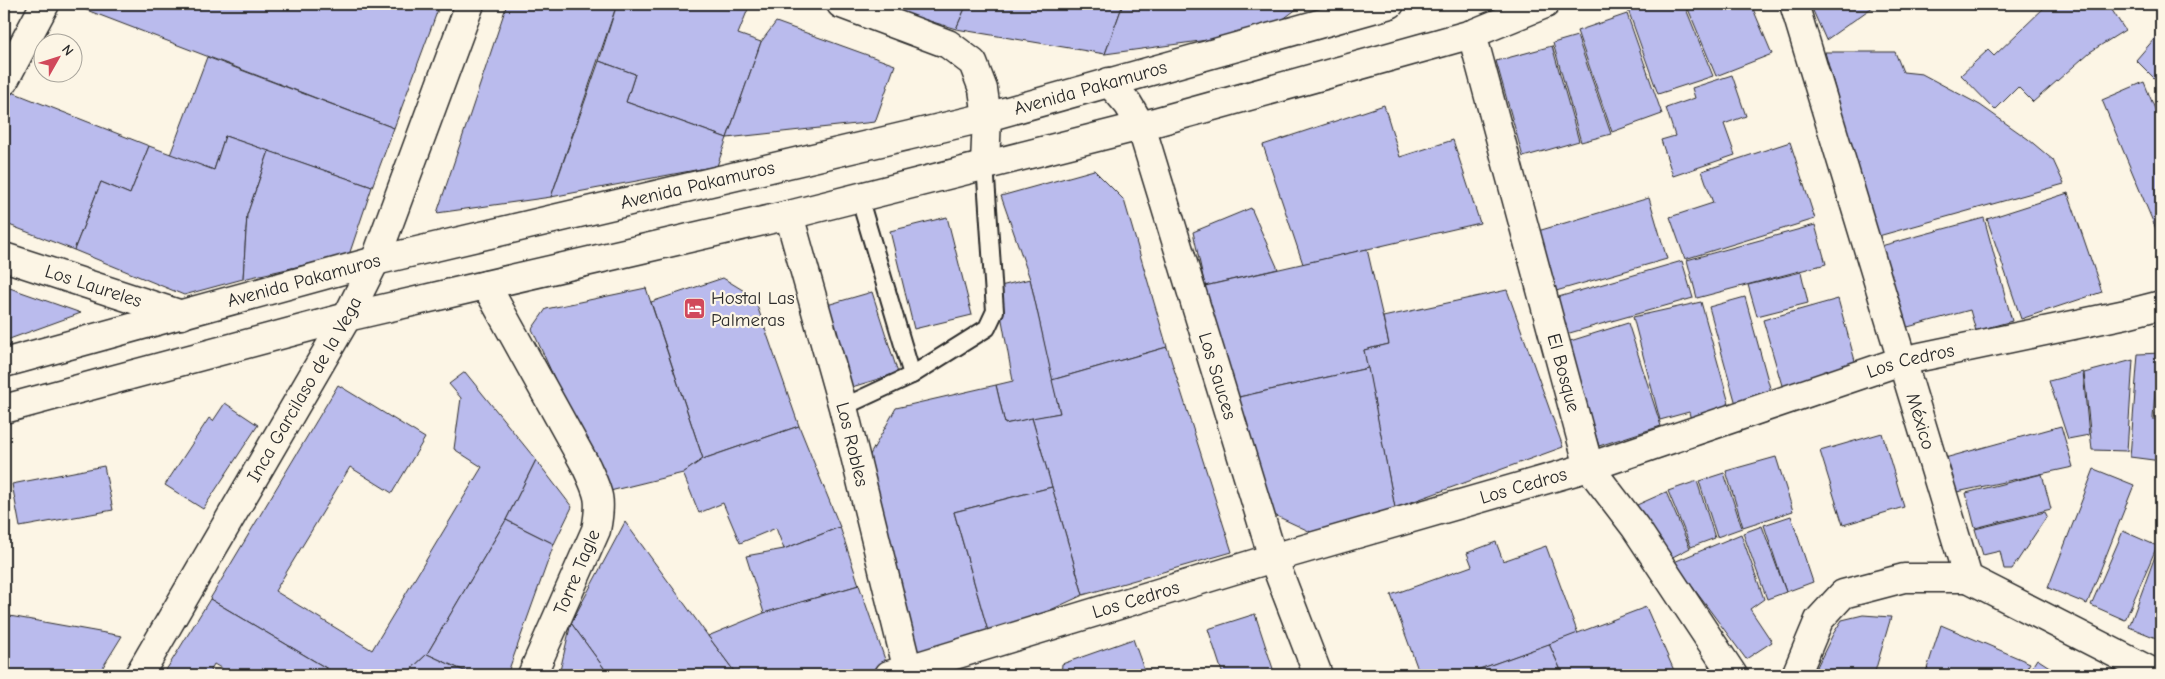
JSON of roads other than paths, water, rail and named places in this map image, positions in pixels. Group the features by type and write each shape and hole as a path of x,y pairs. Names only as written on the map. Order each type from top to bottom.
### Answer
{"main road":[{"path":"4,81 45,4"},
{"name":"Inca Garcilaso de la Vega","path":"139,675 347,317 375,261 470,4"},
{"path":"841,4 948,44 973,63 983,89 987,117 986,164"},
{"name":"Avenida Pakamuros","path":"4,363 375,261 987,117 1390,4"},
{"path":"4,408 347,317 789,215 1141,126 1472,34 1546,4"},
{"name":"México","path":"1794,4 1968,578"},
{"name":"El Bosque","path":"1472,34 1589,467 1635,527 1733,675"},
{"name":"Los Sauces","path":"1109,82 1128,104 1141,126 1274,558 1318,675"},
{"name":"Los Robles","path":"789,215 843,407 902,674"},
{"name":"Los Laureles","path":"4,258 182,315"},
{"name":"Torre Tagle","path":"486,285 586,466 598,492 600,511 596,530 532,675"},
{"name":"Los Cedros","path":"902,674 1274,558 1589,467 1901,361 2161,305"},
{"path":"1796,675 1820,620 1843,594 1904,578 1968,578 2158,675"}],"lane":[{"path":"843,407 912,375 987,328 994,311 986,164"},
{"path":"860,197 912,375"}],"place":[{"name":"Hostal Las Palmeras","path":"695,309"}]}
